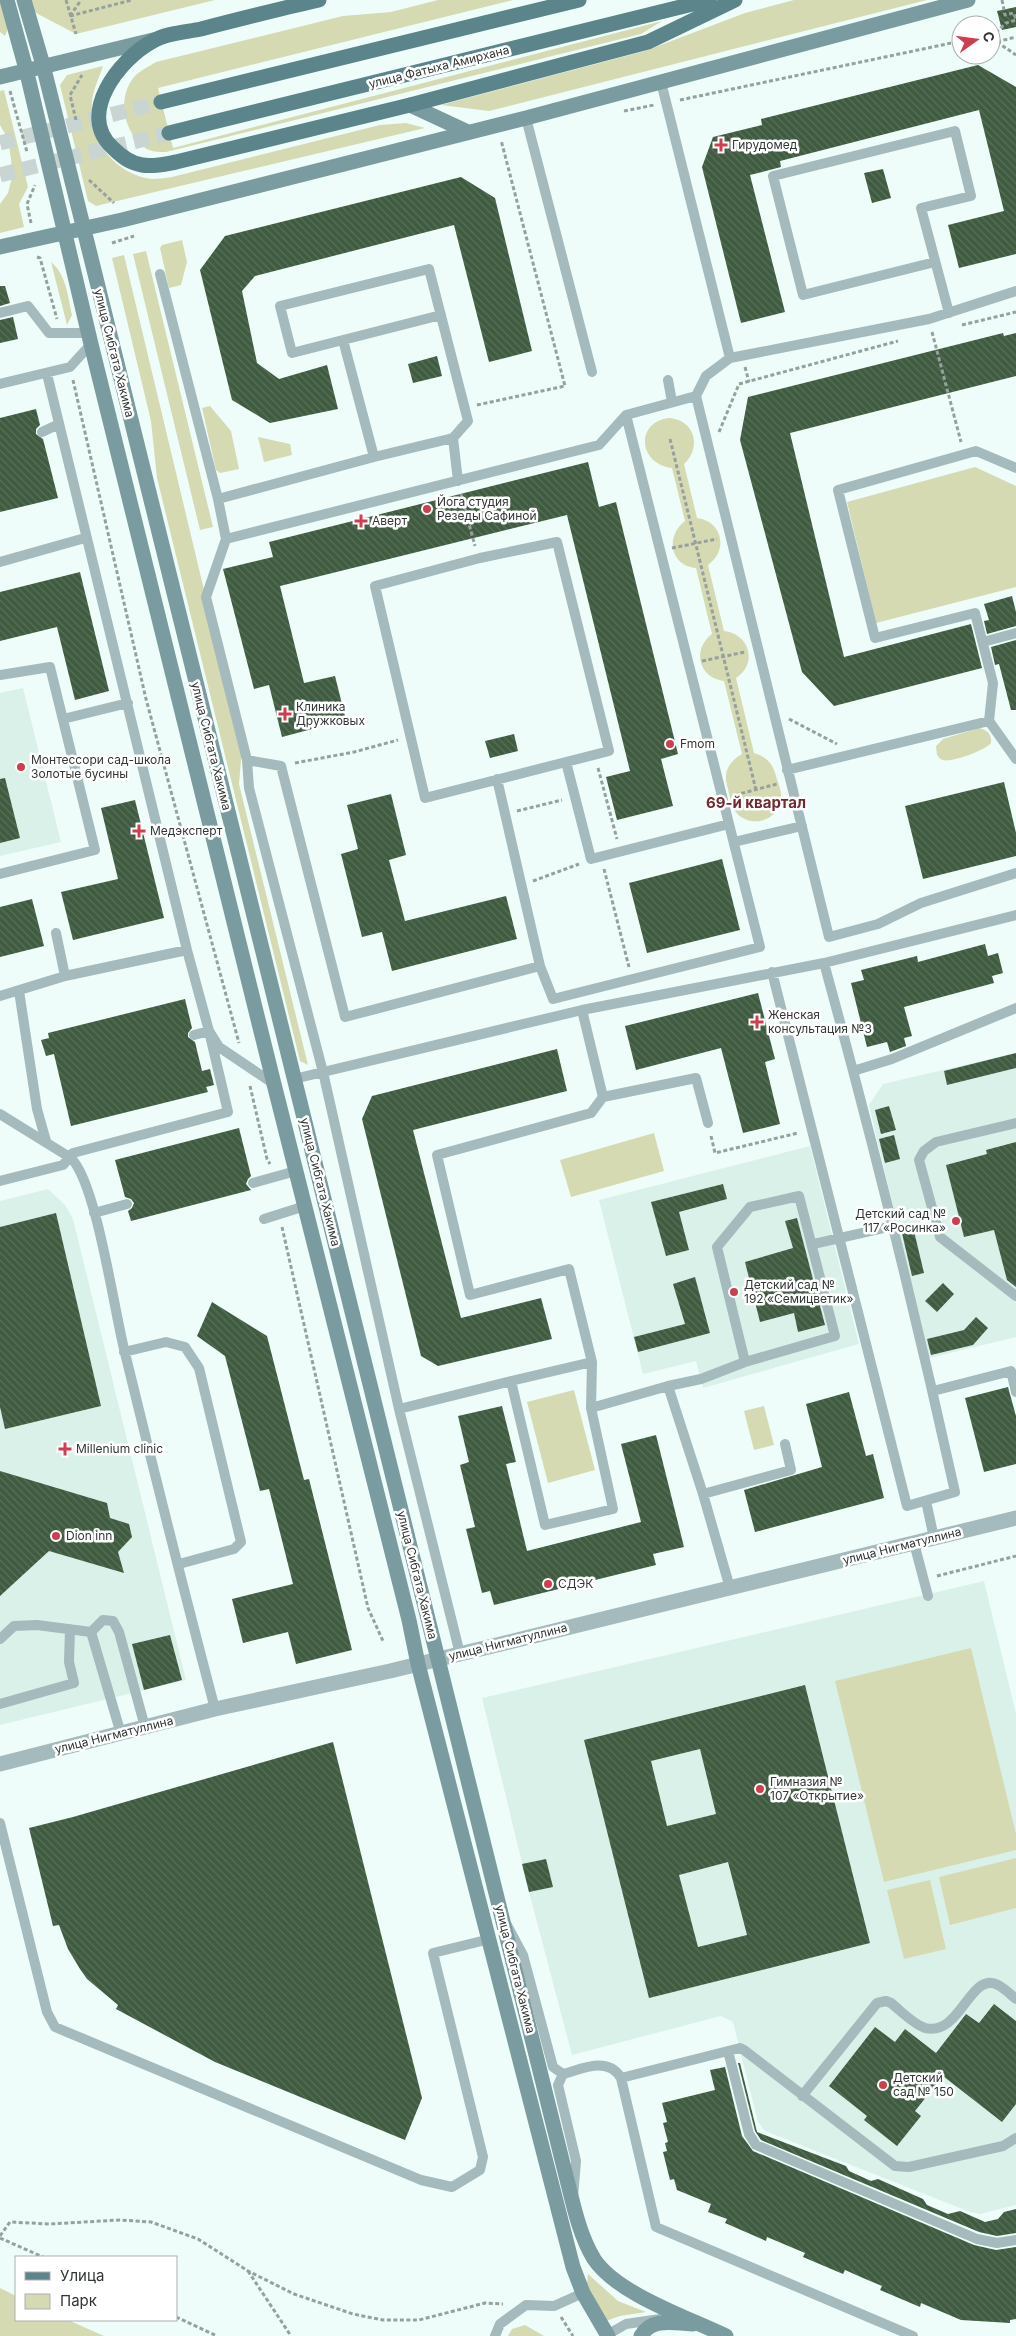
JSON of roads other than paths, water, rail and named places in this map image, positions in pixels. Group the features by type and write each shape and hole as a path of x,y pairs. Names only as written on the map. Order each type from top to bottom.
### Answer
{"main road":[{"name":"улица Сибгата Хакима","path":"7,0 26,69 64,233 274,1084 407,1610 418,1664 573,2267 583,2293 606,2335"},
{"name":"улица Сибгата Хакима","path":"24,0 43,65 502,1918 585,2241 602,2268 635,2293 726,2336"},
{"path":"161,102 579,0"},
{"name":"улица Фатыха Амирхана","path":"169,133 709,0"},
{"path":"153,40 127,60 110,80 102,97 100,115 101,130 106,142 131,162 144,165 176,162 410,105 648,42 735,0"},
{"path":"0,247 84,229 526,118 968,0"},
{"path":"0,77 26,69 313,1"},
{"path":"410,105 468,132"},
{"name":"улица Сибгата Хакима","path":"641,2336 648,2327 657,2323 702,2324"}],"street":[{"name":"улица Нигматуллина","path":"0,1764 215,1709 460,1654 1016,1518"}],"lane":[{"path":"661,82 730,358"},
{"path":"526,118 592,372"},
{"path":"935,262 803,295 773,176 955,131 971,196 922,208 949,313"},
{"path":"218,499 453,438 468,421 464,408 441,315 429,268 280,306 292,353 441,315"},
{"path":"160,274 218,499 226,539 206,597 247,760 249,788 323,1072 399,1409 460,1654"},
{"path":"1016,291 929,318 730,358 706,376 696,396 829,937 878,924 921,903 1016,873"},
{"path":"0,313 28,306 49,333 60,333 90,339 70,367 0,384"},
{"path":"343,340 374,457"},
{"path":"0,1181 63,1165 71,1158 74,1152 228,1112 128,703 85,538 47,374"},
{"path":"668,380 672,402"},
{"path":"226,539 599,445 626,414 696,396"},
{"path":"497,779 540,966 553,999 760,947 626,414"},
{"path":"42,432 59,424"},
{"path":"453,438 458,481"},
{"path":"1016,468 976,451 838,490 875,638 975,613 993,683 989,721 1016,759"},
{"path":"0,562 85,538"},
{"path":"557,542 609,751 497,779 425,798 375,586 480,558 557,542"},
{"path":"982,642 1016,633"},
{"path":"0,675 50,667 95,850 0,874"},
{"path":"63,719 128,703"},
{"path":"789,775 855,754 989,721"},
{"path":"247,760 280,766 345,1017 540,966"},
{"path":"566,762 575,797 596,858 729,824"},
{"path":"734,842 802,826"},
{"path":"294,1079 582,1010 824,963 1015,917"},
{"path":"56,933 64,976"},
{"path":"0,996 64,976 187,950"},
{"path":"772,972 907,1506 955,1492 933,1390 824,963"},
{"path":"19,991 37,1109 46,1141"},
{"path":"853,1071 892,1059 1016,1008"},
{"path":"582,1010 603,1097"},
{"path":"209,1031 220,1047 274,1084"},
{"path":"194,1035 209,1031"},
{"path":"511,1381 545,1525 613,1509 590,1408 592,1362 569,1269 470,1294 438,1155 591,1113 603,1097 696,1078 708,1123"},
{"path":"0,1114 46,1141 71,1158 78,1166 94,1213 124,1352 215,1709"},
{"path":"1016,1123 936,1142 924,1151 919,1160 940,1237 1016,1296"},
{"path":"253,1184 296,1171"},
{"path":"590,1408 700,1379 745,1362 835,1336 813,1244 799,1196 750,1207 717,1248 745,1362"},
{"path":"94,1213 127,1204"},
{"path":"264,1219 288,1213 305,1206"},
{"path":"813,1244 892,1226"},
{"path":"124,1352 166,1342 185,1347 199,1368 241,1542 234,1549 179,1564"},
{"path":"399,1409 592,1362"},
{"path":"933,1390 1011,1371 1016,1392"},
{"path":"668,1386 703,1494 730,1588"},
{"path":"703,1494 791,1470 785,1444"},
{"path":"926,1501 934,1538"},
{"path":"914,1543 928,1596"},
{"path":"90,1632 103,1620 113,1621 120,1632 145,1727"},
{"path":"0,1639 14,1626 37,1625 90,1632"},
{"path":"0,1704 74,1683 69,1662 70,1629"},
{"path":"90,1632 121,1734"},
{"path":"0,1823 47,2012 55,2027 440,2186 452,2187 467,2180 480,2170 483,2158 433,1953 490,1939"},
{"path":"502,1918 517,1940 523,1955 553,2067 563,2074 603,2065 613,2069 621,2078 656,2227 913,2336"},
{"path":"802,2096 877,2003 886,2001 891,2003 919,2026 935,2028 948,2024 982,1985 992,1983 998,1985 1016,1999"},
{"path":"621,2078 742,2049 889,2164 899,2168 996,2148 1008,2144 1016,2138"},
{"path":"728,2051 749,2134 756,2145 977,2239 997,2243 1016,2240"},
{"path":"563,2074 558,2086 576,2161 573,2200"},
{"path":"495,2336 500,2324 526,2305 554,2306 583,2293"},
{"name":"улица Сибгата Хакима","path":"606,2335 626,2324 684,2316"}],"tunnel":[{"path":"0,143 161,102"},
{"path":"0,175 169,133"}],"place":[{"name":"Гирудомед","path":"721,145"},
{"name":"Йога студия Резеды Сафиной","path":"427,509"},
{"name":"Аверт","path":"361,521"},
{"name":"Клиника Дружковых","path":"285,714"},
{"name":"Fmom","path":"670,744"},
{"name":"Монтессори сад-школа Золотые бусины","path":"21,767"},
{"name":"Медэксперт","path":"139,831"},
{"name":"Женская консультация №3","path":"757,1022"},
{"name":"Детский сад № 117 «Росинка»","path":"956,1221"},
{"name":"Детский сад № 192 «Семицветик»","path":"734,1292"},
{"name":"Millenium clinic","path":"65,1449"},
{"name":"Dion inn","path":"56,1536"},
{"name":"СДЭК","path":"548,1584"},
{"name":"Гимназия № 107 «Открытие»","path":"760,1789"},
{"name":"Детский сад № 150","path":"883,2085"}],"district":[{"name":"69-й квартал","path":"756,803"}]}
